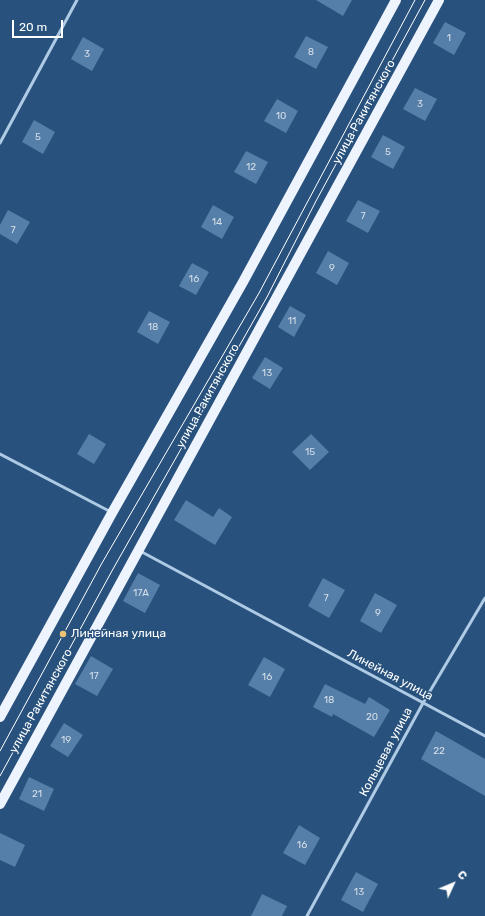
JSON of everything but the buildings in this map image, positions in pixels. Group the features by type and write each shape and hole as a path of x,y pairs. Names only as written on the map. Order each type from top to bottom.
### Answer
{"main road":[{"name":"улица Ракитянского","path":"0,717 112,513 243,282 396,0"},
{"name":"улица Ракитянского","path":"0,804 439,0"}],"lane":[{"path":"0,143 77,0"},
{"path":"0,454 112,513"},
{"name":"Линейная улица","path":"138,550 485,736"},
{"name":"Кольцевая улица","path":"307,916 423,703 485,598"}],"tram line":[{"path":"0,751 102,563 259,293 415,0"},
{"path":"0,776 113,569 267,297 316,201 425,0"}],"place":[{"name":"Линейная улица","path":"63,634"}]}
